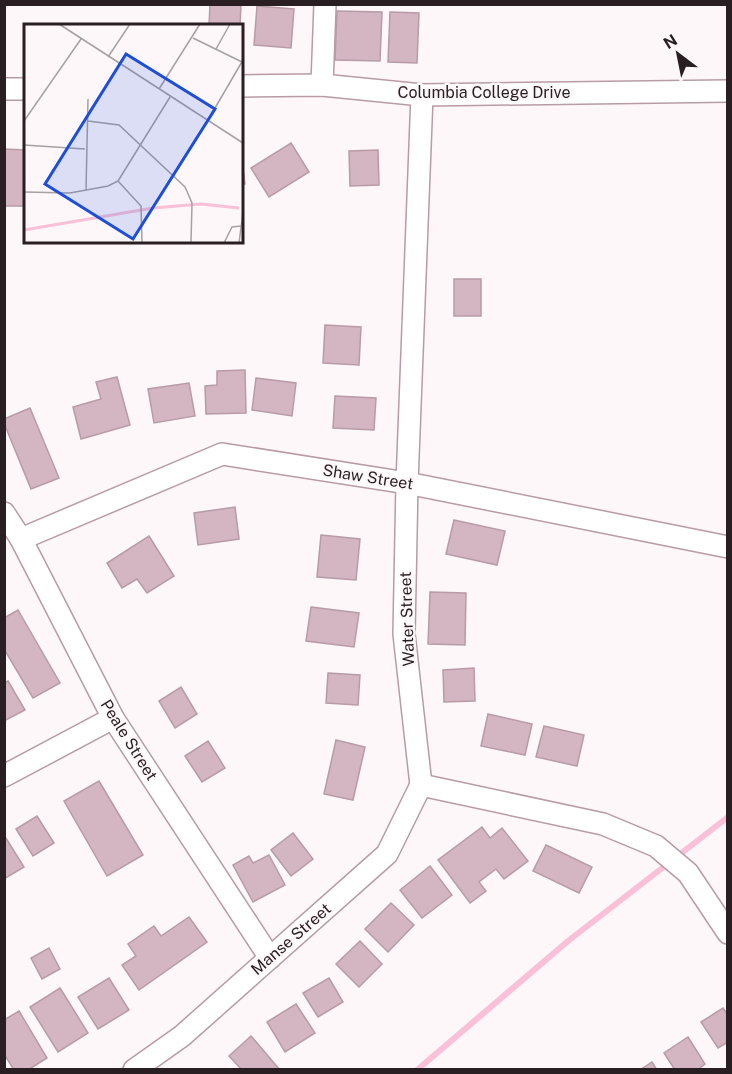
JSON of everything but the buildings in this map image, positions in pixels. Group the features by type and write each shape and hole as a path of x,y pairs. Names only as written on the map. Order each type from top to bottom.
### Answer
{"street":[{"path":"322,86 325,4"},
{"name":"Columbia College Drive","path":"243,86 322,86 422,95 728,91"},
{"path":"4,89 24,89"},
{"name":"Water Street","path":"421,785 404,634 407,483 422,95"},
{"name":"Shaw Street","path":"21,539 222,454 407,483 728,546"},
{"name":"Peale Street","path":"4,513 21,539 113,718 270,958"},
{"path":"4,776 113,718"},
{"path":"421,785 603,824 656,846 688,873 728,933"},
{"name":"Manse Street","path":"134,1070 182,1036 387,854 421,785"}],"waterway":[{"path":"417,1070 568,941 728,817"}]}
